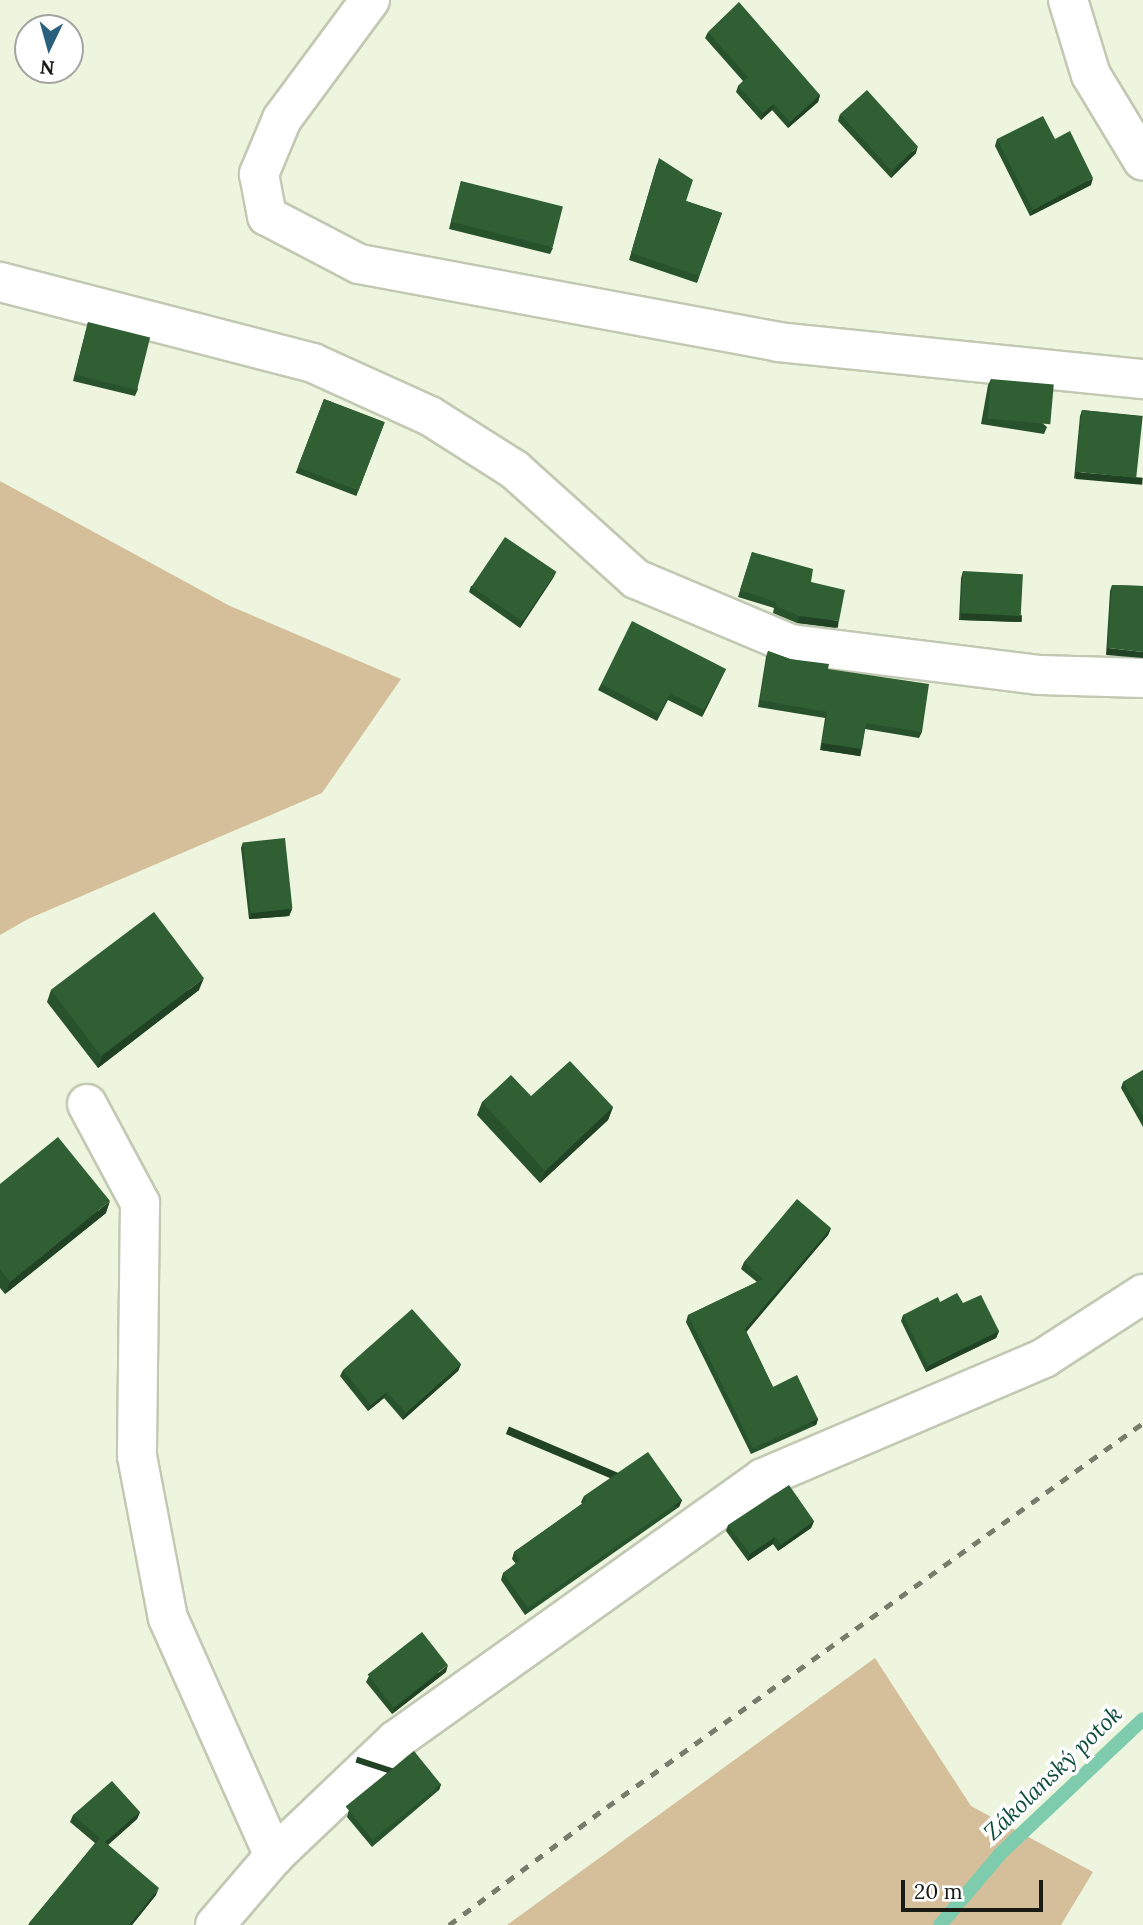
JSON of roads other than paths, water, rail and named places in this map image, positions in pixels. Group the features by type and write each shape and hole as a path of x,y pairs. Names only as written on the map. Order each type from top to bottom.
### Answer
{"street":[{"path":"370,0 282,119 259,174 267,216 359,264 778,342 1143,379"},
{"path":"1069,0 1091,75 1143,161"},
{"path":"0,282 313,363 430,416 515,470 636,579 791,644 1040,675 1143,678"},
{"path":"87,1104 140,1203 137,1455 169,1618 274,1856"},
{"path":"215,1925 274,1856 396,1740 763,1478 1045,1358 1143,1294"}],"waterway":[{"name":"Zákolanský potok","path":"940,1925 1001,1853 1143,1719"}],"railway":[{"path":"449,1925 607,1807 1143,1423"}]}
